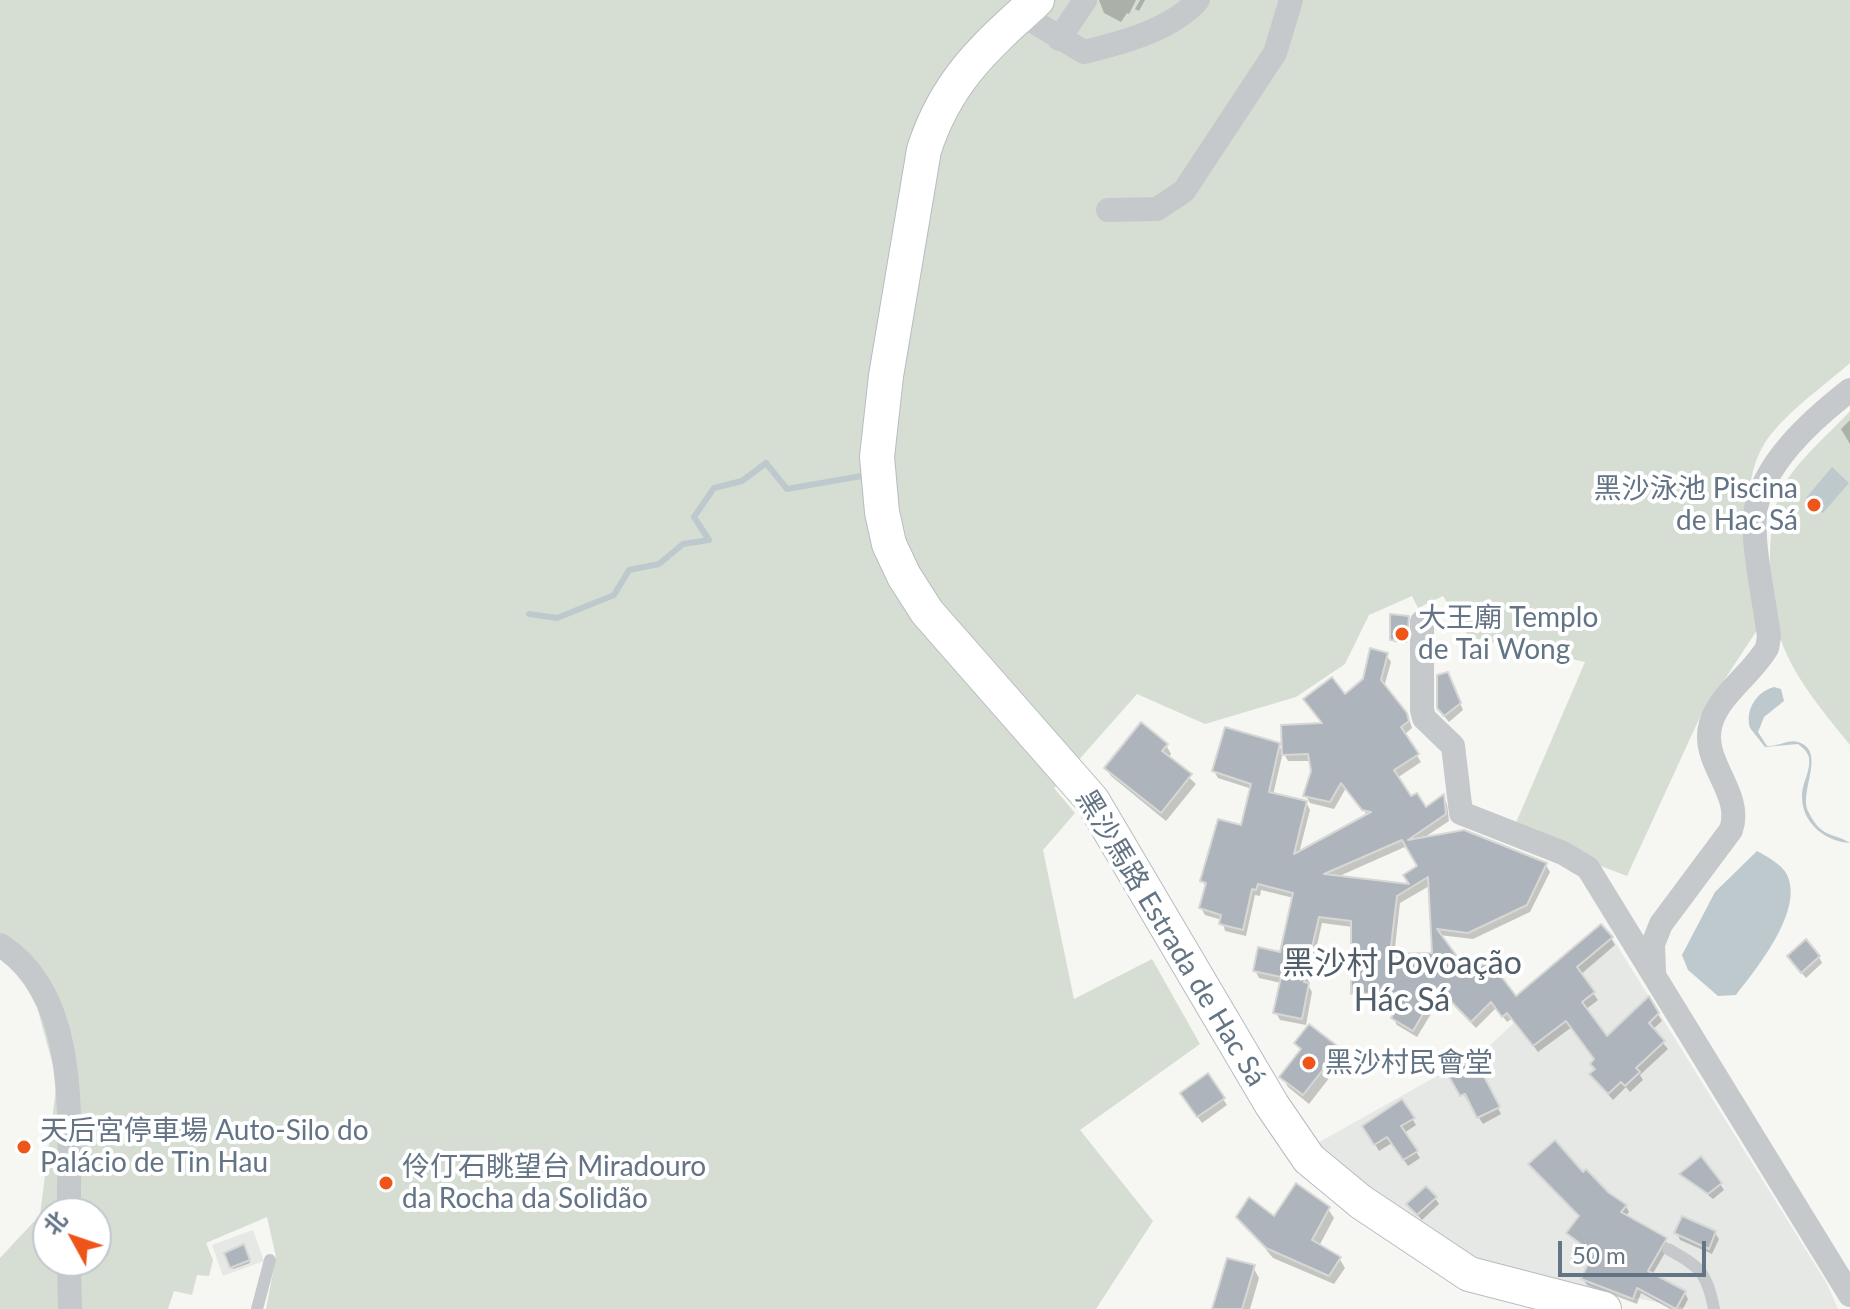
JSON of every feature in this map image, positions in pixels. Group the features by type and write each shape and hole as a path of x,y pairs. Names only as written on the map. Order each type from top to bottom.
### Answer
{"main road":[{"name":"黑沙馬路 Estrada de Hac Sá","path":"1029,7 959,77 933,122 924,150 879,430 878,485 889,544 927,612 1092,800 1272,1105 1309,1159 1361,1202 1469,1274 1604,1309"}],"street":[{"path":"1059,39 1085,0"},
{"path":"1029,7 1059,39 1084,52 1125,43 1174,17 1198,0"},
{"path":"1108,210 1157,209 1184,191 1275,53 1291,0"},
{"path":"1655,976 1653,944 1661,924 1731,830 1734,821 1731,802 1710,753 1708,736 1716,713 1761,658 1769,637 1755,516 1760,492 1793,443 1850,390"},
{"path":"1422,622 1422,710 1424,718 1453,746 1461,813 1552,848 1588,868 1850,1295"},
{"path":"0,945 22,962 37,981 52,1013 68,1072 69,1197"},
{"path":"69,1277 70,1309"}],"lane":[{"path":"1668,1249 1696,1265 1704,1274 1714,1309"},
{"path":"257,1309 270,1260"}],"shaded area":[{"path":"0,0 1850,0 1850,363 1790,414 1759,453 1752,476 1748,526 1761,624 1700,717 1627,876 1512,832 1585,662 1469,637 1443,596 1418,608 1412,596 1369,615 1345,664 1296,697 1205,724 1137,694 1054,788 1075,813 1043,850 1074,999 1152,959 1200,1044 1080,1130 1153,1221 1096,1309 266,1309 276,1257 267,1217 206,1243 213,1260 209,1276 197,1275 192,1295 174,1291 168,1309 0,1309 0,1258 32,1224 32,1277 112,1277 112,1197 42,1197 57,1080 37,1007 16,968 0,958"},
{"path":"1850,411 1850,745 1805,687 1784,648 1774,611 1770,566 1773,521 1784,485 1806,456"},
{"path":"1832,467 1849,483 1823,513 1806,498"},
{"path":"1774,687 1781,689 1784,701 1764,717 1758,732 1767,746 1794,741 1806,747 1812,763 1806,803 1808,811 1823,831 1850,843 1824,835 1806,814 1802,795 1809,763 1805,750 1798,744 1765,747 1750,728 1749,715 1753,703 1762,693"},
{"path":"1757,851 1777,863 1786,873 1790,903 1776,937 1736,995 1718,996 1688,970 1682,955 1715,892"},
{"path":"1610,934 1827,1284 1838,1309 1690,1309 1528,1276 1467,1256 1431,1239 1314,1145 1487,1048"},
{"path":"253,1230 264,1261 223,1276 212,1245"}],"building":[{"path":"1390,614 1409,616 1407,641 1390,640"},
{"path":"1370,648 1388,653 1381,680 1407,713 1409,721 1401,727 1419,754 1394,770 1411,796 1417,793 1426,807 1444,794 1446,814 1408,840 1464,830 1547,863 1527,905 1468,933 1437,929 1470,974 1489,960 1516,996 1601,924 1613,937 1577,967 1595,992 1582,1002 1607,1036 1649,996 1659,1013 1649,1023 1665,1041 1636,1068 1640,1072 1625,1086 1621,1082 1608,1094 1589,1074 1595,1069 1590,1064 1594,1059 1566,1021 1533,1046 1507,1013 1502,1017 1491,1002 1471,1022 1438,988 1413,1031 1391,1018 1406,993 1351,994 1351,921 1319,917 1304,982 1309,983 1302,1019 1273,1013 1281,977 1253,971 1258,947 1280,952 1293,893 1258,884 1256,890 1252,889 1243,930 1219,924 1221,915 1199,908 1206,883 1200,881 1218,819 1241,825 1251,784 1212,771 1225,727 1280,743 1269,792 1307,801 1294,854 1371,812 1362,810 1341,783 1330,802 1303,796 1311,771 1308,754 1282,755 1281,725 1322,723 1303,699 1332,677 1345,694 1363,679","holes":["1402,840 1417,866 1403,875 1409,884 1324,874","1428,877 1432,953 1390,954 1397,896"]},
{"path":"1448,672 1461,703 1444,716 1437,708 1437,675"},
{"path":"1141,722 1168,744 1162,751 1192,774 1161,813 1104,768"},
{"path":"1806,939 1820,956 1801,973 1787,956"},
{"name":"黑沙村民會堂","path":"1309,1024 1340,1048 1303,1095 1279,1077 1301,1049 1294,1043"},
{"path":"1475,1059 1500,1107 1477,1118 1465,1094 1460,1096 1447,1073"},
{"path":"1208,1073 1225,1098 1197,1117 1180,1093"},
{"path":"1402,1099 1415,1118 1401,1126 1418,1151 1403,1160 1387,1137 1374,1145 1362,1126"},
{"path":"1555,1140 1583,1172 1586,1169 1609,1193 1627,1205 1621,1212 1667,1238 1648,1271 1686,1291 1676,1309 1637,1288 1633,1299 1581,1279 1593,1253 1566,1233 1579,1216 1528,1164"},
{"path":"1701,1156 1722,1183 1708,1194 1679,1174"},
{"path":"1296,1183 1330,1207 1312,1240 1341,1257 1329,1276 1266,1248 1236,1217 1249,1197 1274,1216"},
{"path":"1426,1186 1437,1197 1417,1215 1406,1204"},
{"path":"1682,1216 1716,1231 1709,1249 1674,1233"},
{"path":"244,1244 250,1260 230,1268 224,1253"},
{"path":"1227,1258 1255,1265 1242,1309 1212,1309"}],"waterway":[{"path":"529,614 557,618 614,595 629,570 659,564 683,544 709,540 694,517 714,488 742,481 766,463 787,489 867,475"}],"place":[{"name":"黑沙泳池 Piscina de Hac Sá","path":"1814,505"},
{"name":"大王廟 Templo de Tai Wong","path":"1402,634"},
{"name":"黑沙村民會堂","path":"1309,1063"},
{"name":"天后宮停車場 Auto-Silo do Palácio de Tin Hau","path":"24,1147"},
{"name":"伶仃石眺望台 Miradouro da Rocha da Solidão","path":"386,1183"}],"district":[{"name":"黑沙村 Povoação Hác Sá","path":"1402,982"}]}
